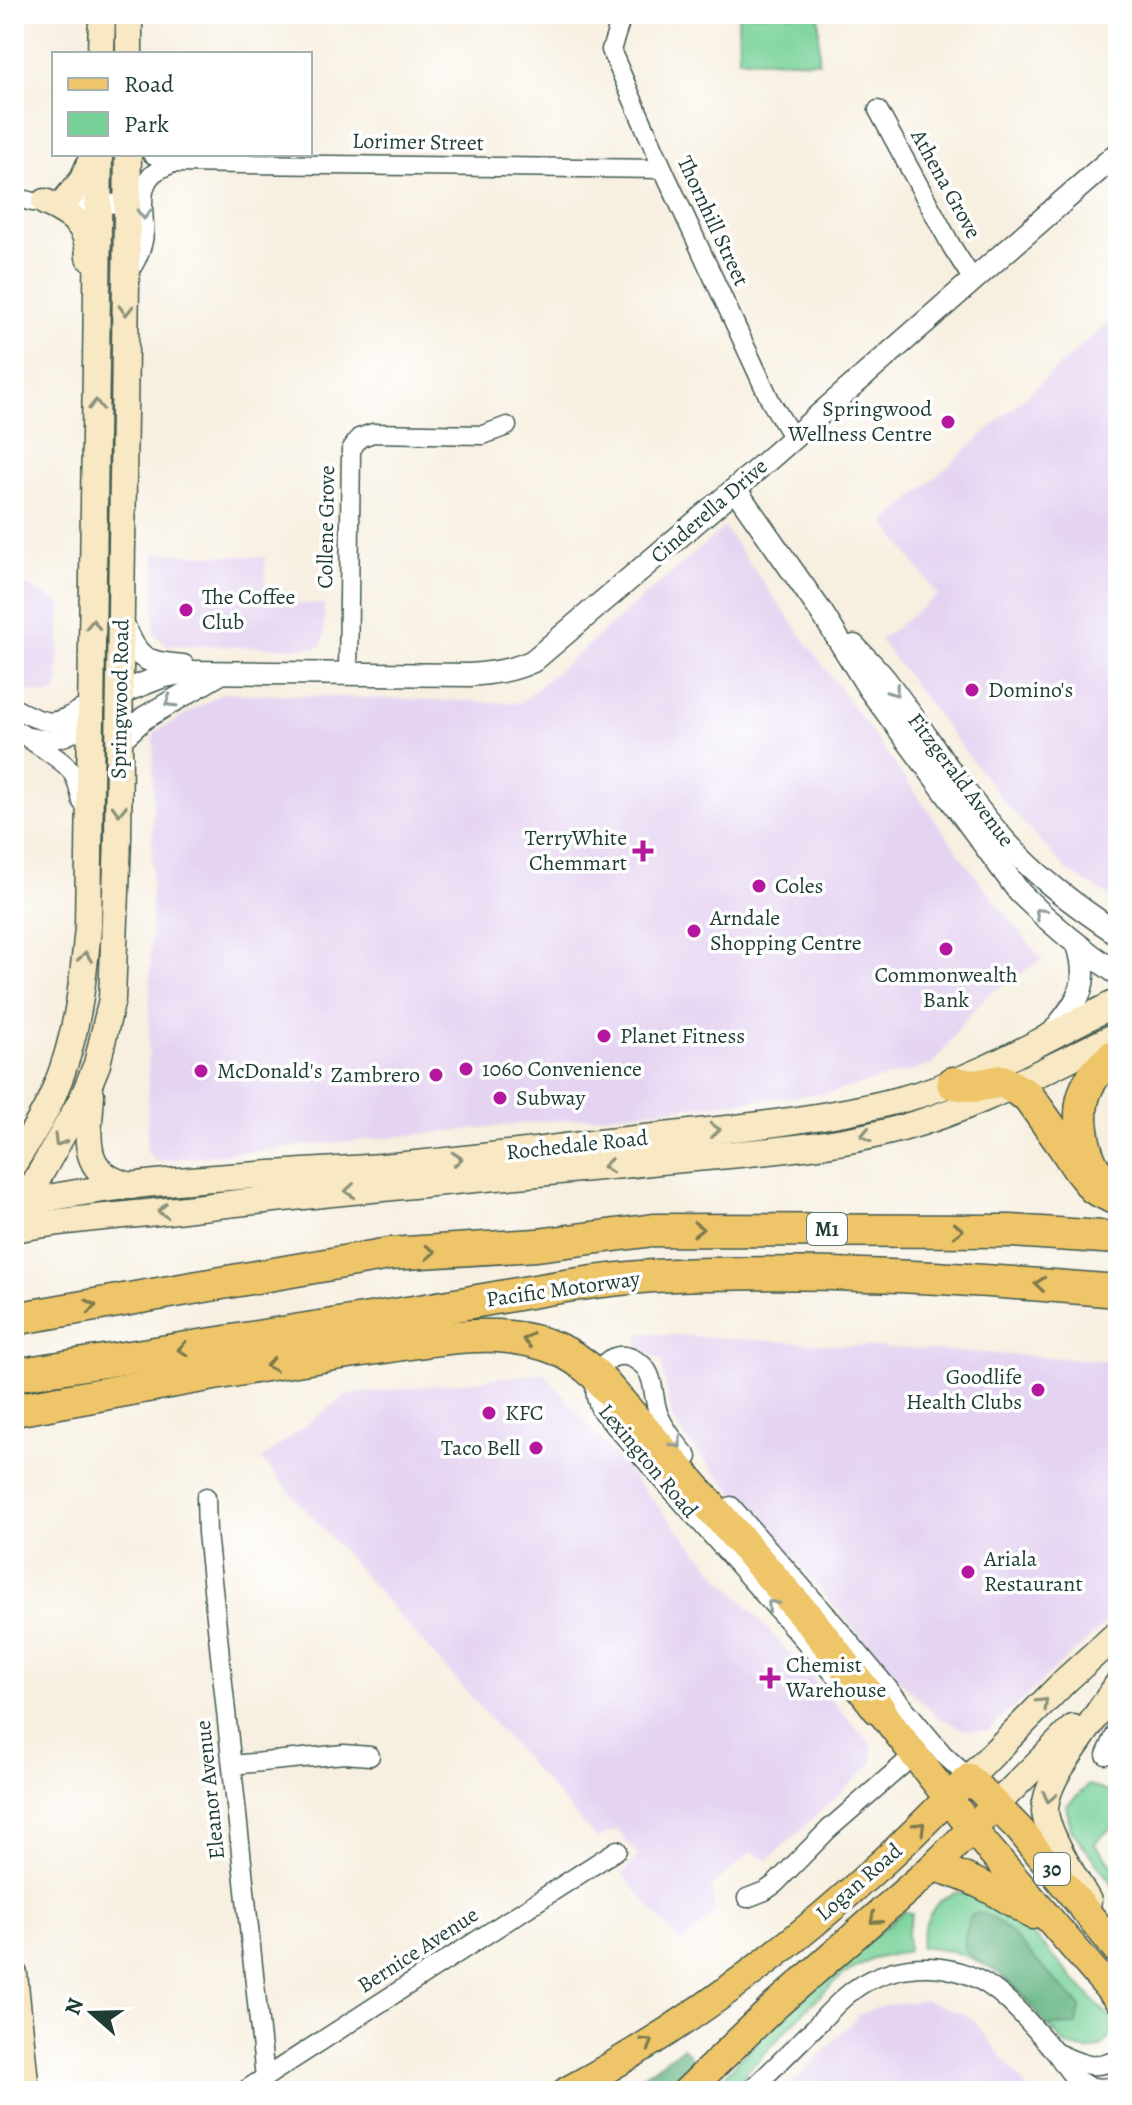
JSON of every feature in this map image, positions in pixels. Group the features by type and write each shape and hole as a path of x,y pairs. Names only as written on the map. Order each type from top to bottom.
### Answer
{"highway":[{"path":"1063,1145 1067,1096 1072,1083 1104,1051"},
{"path":"1104,1051 1081,1106 1083,1137 1088,1158 1101,1179 1118,1188"},
{"path":"953,1083 975,1086 1002,1081 1028,1096 1094,1188 1118,1200"},
{"name":"M1","path":"14,1319 389,1254 537,1245 654,1230 1011,1231 1118,1238"},
{"name":"Pacific Motorway","path":"14,1375 571,1285 651,1276 756,1273 882,1276 1118,1291"},
{"path":"14,1410 321,1356 480,1336 542,1342 574,1356 596,1375 812,1623 879,1709"}],"main road":[{"path":"101,52 102,14"},
{"path":"129,14 129,52"},
{"path":"95,156 82,181 54,202 85,232 89,268 97,291"},
{"name":"Springwood Road","path":"14,1163 23,1138 53,1094 64,1066 82,988 88,927 99,203 96,156"},
{"name":"Springwood Road","path":"17,1210 75,1113 91,1078 112,999 120,740 128,156"},
{"path":"92,711 120,693"},
{"name":"Rochedale Road","path":"17,1210 50,1197 132,1186 239,1175 384,1167 808,1120 906,1098 953,1083 1118,1002"},
{"name":"Rochedale Road","path":"14,1229 241,1202 815,1144 899,1129 942,1116 1104,1051 1118,1035"},
{"path":"91,1078 87,1132 90,1153 96,1165 111,1179 132,1186"},
{"name":"Logan Road","path":"567,2091 694,2014 787,1944 882,1863 1066,1680 1118,1633"},
{"path":"1112,1943 1051,1831 1045,1808 1059,1770 1118,1684"},
{"name":"Logan Road","path":"687,2091 775,2006 933,1867 1118,1684"},
{"path":"879,1709 947,1799"},
{"path":"969,1778 996,1805"},
{"name":"30","path":"947,1799 1117,2001"},
{"name":"30","path":"996,1805 1040,1853 1112,1943"},
{"path":"933,1867 965,1876 995,1891 1059,1933"},
{"path":"14,1974 26,2091"},
{"path":"17,2091 22,2056"}],"street":[{"name":"Thornhill Street","path":"621,19 611,50 771,402 793,438"},
{"name":"Athena Grove","path":"878,110 973,280"},
{"name":"Cinderella Drive","path":"223,671 469,675 500,672 533,661 735,489 1118,153"},
{"name":"Lorimer Street","path":"157,156 173,163 663,169"},
{"path":"127,276 140,256 147,180 153,173 173,163"},
{"path":"14,197 33,202 127,204"},
{"name":"Collene Grove","path":"348,673 351,450 359,438 373,433 483,435 507,426"},
{"name":"Fitzgerald Avenue","path":"735,489 822,613 868,687 1020,893 1079,948 1118,974"},
{"name":"Fitzgerald Avenue","path":"822,613 886,680 972,801 1003,839 1036,873 1116,932"},
{"path":"121,620 134,649 143,658 160,664 223,671"},
{"path":"120,693 171,674 223,671"},
{"path":"120,740 144,718 223,671"},
{"path":"14,708 48,722 92,711"},
{"path":"21,733 49,740 58,739 73,733 92,711"},
{"path":"21,733 63,761 73,772 89,836"},
{"path":"1051,1035 1082,992 1083,961 1079,948"},
{"name":"Lexington Road","path":"596,1375 608,1360 620,1357 633,1359 646,1368 660,1418 675,1442 832,1621 943,1754 969,1778"},
{"name":"Eleanor Avenue","path":"206,1497 207,1533 265,2078"},
{"path":"1106,1755 1118,1729"},
{"path":"232,1765 344,1754 370,1756"},
{"path":"747,1898 775,1884 829,1829 914,1755"},
{"name":"Bernice Avenue","path":"244,2091 617,1850"},
{"path":"750,2091 850,1993 877,1977 909,1967 948,1969 984,1983 1011,2004 1073,2076 1085,2084 1100,2088 1118,2084"},
{"path":"1056,2053 1097,2066 1115,2058"}],"shaded area":[{"path":"1118,313 1118,901 1069,872 1003,801 880,640 938,595 885,523"},
{"path":"724,528 971,870 1042,960 989,994 965,1020 933,1065 828,1093 156,1161 147,1151 154,733 223,693 520,703"},
{"path":"155,553 265,557 265,603 324,604 324,639 315,648 166,645 155,635 154,628"},
{"path":"14,579 61,604 58,687 47,695 14,685"},
{"path":"638,1333 1118,1361 1118,1612 988,1731 965,1730 936,1716 895,1675 773,1534 692,1447 672,1419 661,1360 640,1350"},
{"path":"544,1373 680,1532 872,1745 873,1763 768,1860 751,1852 712,1886 715,1913 681,1944 622,1874 638,1856 617,1830 595,1838 261,1459 346,1395"},
{"path":"924,2000 971,2017 1029,2091 785,2091 860,2014 884,2005"}],"green space":[{"path":"738,14 819,14 819,62 739,59"},
{"path":"1089,1785 1111,1793 1118,1810 1118,1821 1094,1844 1118,1871 1118,1892 1071,1829 1066,1806"},
{"path":"956,1893 973,1893 999,1905 1031,1933 1110,2018 1111,2036 1103,2046 1088,2051 1067,2046 1002,1975 951,1951 920,1947 930,1914 941,1901"},
{"path":"904,1911 912,1914 907,1934 908,1951 873,1959 844,1974 811,2004 729,2091 710,2091 770,2026"},
{"path":"983,1913 1001,1924 1081,2007 1075,2025 1047,2026 1014,1985 964,1949 971,1915"},
{"path":"684,2047 695,2062 667,2091 621,2091"}],"place":[{"name":"Springwood Wellness Centre","path":"948,422"},
{"name":"The Coffee Club","path":"186,610"},
{"name":"Domino's","path":"972,690"},
{"name":"TerryWhite Chemmart","path":"643,851"},
{"name":"Coles","path":"759,886"},
{"name":"Arndale Shopping Centre","path":"694,931"},
{"name":"Commonwealth Bank","path":"946,949"},
{"name":"Planet Fitness","path":"604,1036"},
{"name":"1060 Convenience","path":"466,1069"},
{"name":"McDonald's","path":"201,1071"},
{"name":"Zambrero","path":"436,1075"},
{"name":"Subway","path":"500,1098"},
{"name":"Goodlife Health Clubs","path":"1038,1390"},
{"name":"KFC","path":"489,1413"},
{"name":"Taco Bell","path":"536,1448"},
{"name":"Ariala Restaurant","path":"968,1572"},
{"name":"Chemist Warehouse","path":"770,1678"}]}
